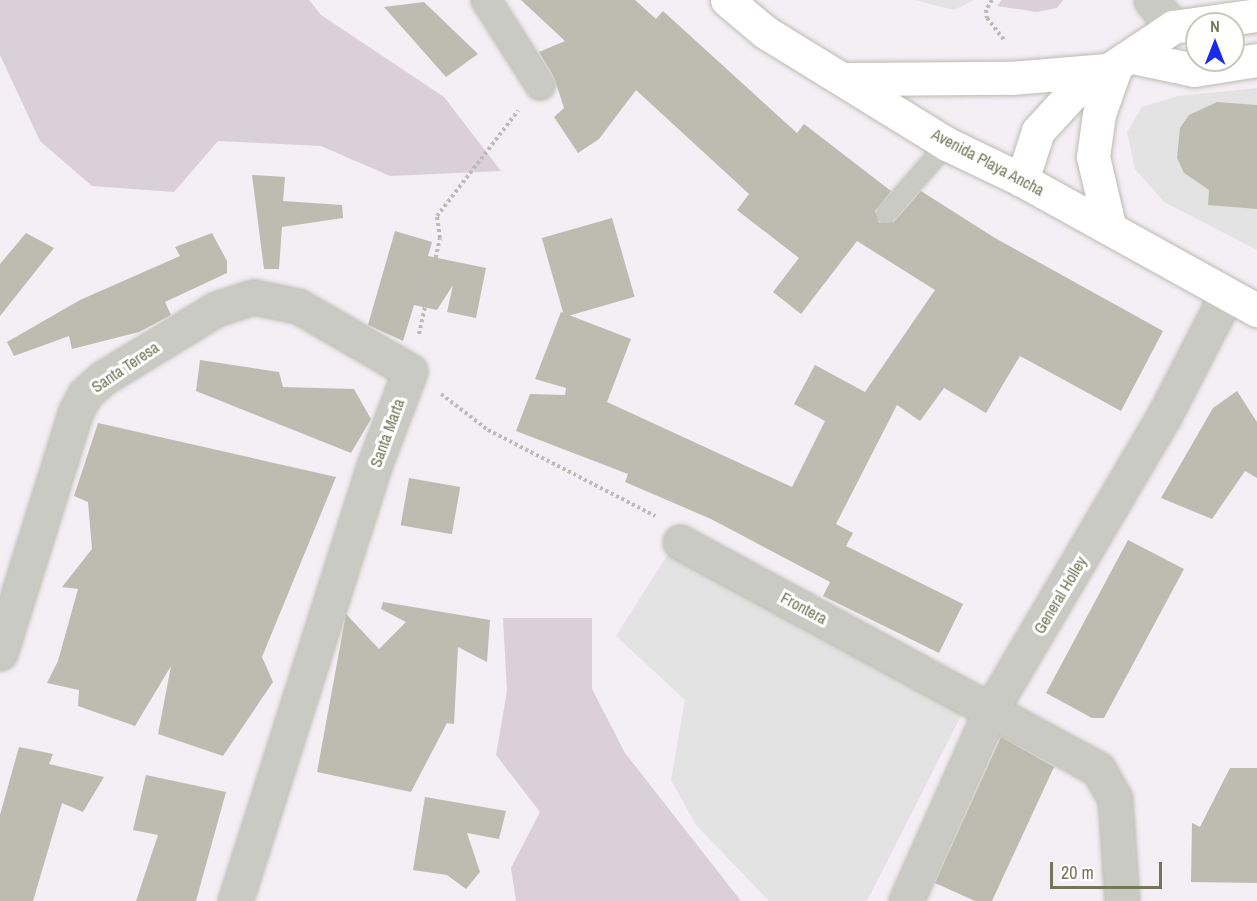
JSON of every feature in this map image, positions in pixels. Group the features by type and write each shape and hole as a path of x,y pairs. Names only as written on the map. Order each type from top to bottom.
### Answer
{"main road":[{"name":"Avenida Playa Ancha","path":"727,0 765,32 849,79 947,144 1109,225 1257,310"},
{"path":"1022,180 1038,131 1071,95 1124,63 1173,27 1257,15"},
{"path":"849,79 1011,78 1124,63 1194,70 1257,60"},
{"path":"1109,225 1092,157 1099,114 1124,63"}],"street":[{"path":"486,0 540,85"},
{"path":"1151,0 1173,27"},
{"name":"General Holley","path":"906,901 992,708 1164,416 1227,294"},
{"name":"Santa Teresa","path":"0,653 75,413 85,394 103,378 216,309 254,297 297,306 410,371"},
{"name":"Santa Marta","path":"235,901 374,466 410,371"},
{"name":"Frontera","path":"680,542 992,708 1098,769 1109,781 1115,799 1122,901"}],"lane":[{"path":"886,214 947,144"}],"path":[{"path":"992,0 987,18 1003,34 1011,78"},
{"path":"540,85 437,216 440,238 410,371 488,429 686,532 680,542"}],"shaded area":[{"path":"0,0 309,0 321,15 444,97 501,171 390,176 321,146 218,141 174,192 92,186 40,141 0,55"},
{"path":"915,0 974,0 954,10"},
{"path":"1002,0 1063,0 1057,8 1037,12 997,6"},
{"path":"1257,88 1257,250 1164,202 1135,169 1127,132 1142,107 1178,96"},
{"path":"668,554 962,714 867,901 769,901 696,825 671,780 685,700 616,636"},
{"path":"503,618 592,618 592,689 625,753 741,901 516,901 511,868 540,812 496,755 507,691"}],"building":[{"path":"521,0 635,0 656,19 663,11 797,133 804,124 891,191 875,211 879,223 894,222 921,191 995,238 1163,331 1121,411 1020,356 986,413 944,388 920,421 897,405 836,524 853,533 846,546 963,604 939,653 823,596 830,582 711,519 625,482 628,474 516,431 530,394 565,395 566,388 535,379 561,312 631,339 607,402 792,487 825,421 794,404 815,365 865,392 935,290 857,241 801,314 773,292 799,258 737,210 749,194 636,90 599,139 578,153 554,117 564,108 554,77 539,52 565,41"},
{"path":"424,2 478,54 446,77 384,7"},
{"path":"1217,102 1257,105 1257,209 1208,205 1209,190 1184,173 1177,158 1180,128 1189,115"},
{"path":"252,175 285,177 283,201 342,205 343,218 282,227 279,269 264,269"},
{"path":"612,218 635,297 564,317 542,238"},
{"path":"395,231 432,242 428,256 486,268 476,318 447,312 453,285 437,310 414,305 403,341 368,325"},
{"path":"26,233 54,248 0,316 0,264"},
{"path":"212,233 227,261 227,273 165,302 171,315 139,332 72,349 69,336 14,356 7,342 80,300 180,256 175,247"},
{"path":"200,360 279,372 283,387 354,389 371,419 351,453 196,391"},
{"path":"1237,391 1257,422 1257,478 1245,471 1212,519 1161,498 1213,408"},
{"path":"98,423 336,477 262,657 273,682 223,756 158,734 171,666 135,726 78,706 79,690 47,683 58,661 78,589 62,587 92,549 88,502 74,496"},
{"path":"409,478 460,487 452,534 401,525"},
{"path":"1128,540 1184,569 1104,718 1092,718 1046,693"},
{"path":"383,602 490,620 487,662 458,647 454,724 447,723 411,792 317,772 346,614 379,649 406,622 381,609"},
{"path":"1001,737 1054,767 992,901 975,901 935,883"},
{"path":"19,747 53,754 49,764 104,777 83,812 62,803 33,901 0,901 0,815"},
{"path":"1230,768 1257,768 1257,883 1191,882 1192,823 1200,827"},
{"path":"146,775 226,792 196,901 136,901 158,835 133,830"},
{"path":"425,797 506,811 499,839 467,833 480,872 466,889 447,875 413,870"}]}
